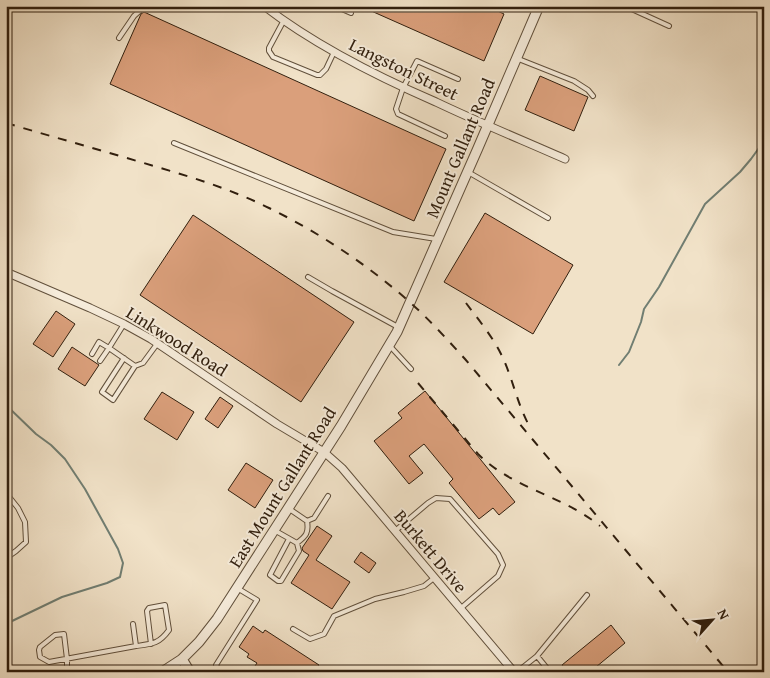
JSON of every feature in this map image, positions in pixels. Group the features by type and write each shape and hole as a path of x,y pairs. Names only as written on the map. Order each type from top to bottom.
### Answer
{"street":[{"name":"Mount Gallant Road","path":"410,303 539,6"},
{"name":"Langston Street","path":"270,8 284,20 334,52 374,74 487,126 565,159"},
{"name":"Linkwood Road","path":"6,272 124,324 324,452"},
{"name":"East Mount Gallant Road","path":"162,672 178,665 200,642 218,619 341,426 389,345 410,303"},
{"name":"Burkett Drive","path":"324,452 342,468 515,672"},
{"path":"178,665 190,672"}],"lane":[{"path":"119,38 134,16 145,6"},
{"path":"335,6 351,13"},
{"path":"625,6 669,26"},
{"path":"284,20 269,48 273,57 320,75 326,69 334,52"},
{"path":"516,58 574,81 588,90 593,96"},
{"path":"444,136 398,114 396,109 403,88 417,61 458,79"},
{"path":"174,143 394,232 438,240"},
{"path":"468,172 548,218"},
{"path":"308,276 399,327"},
{"path":"100,361 124,324"},
{"path":"92,354 99,342 135,366"},
{"path":"124,358 102,392 113,400 135,366 143,363 157,344"},
{"path":"389,345 411,369"},
{"path":"6,492 18,508 25,522 26,542 16,552 6,558"},
{"path":"307,521 314,518 328,496"},
{"path":"395,531 436,498 450,499 498,554 503,565 498,576 460,608"},
{"path":"288,508 307,521 308,529 305,536 298,543"},
{"path":"274,530 298,543"},
{"path":"289,539 270,575 278,581 281,581 299,551 298,543"},
{"path":"293,629 310,639 324,634 334,616 375,599 424,586 434,578"},
{"path":"220,672 216,666 256,600 237,588"},
{"path":"515,672 537,656 587,595"},
{"path":"67,672 67,659 64,634 55,635 40,647 39,650 40,657 49,662 67,659 136,646 151,644 162,639 169,630 165,605 147,610 151,644"},
{"path":"133,624 136,646"},
{"path":"537,656 550,672"}],"building":[{"path":"360,6 487,6 504,14 484,61"},
{"path":"144,12 446,149 414,221 110,84 141,14"},
{"path":"540,76 588,97 574,131 525,110"},
{"path":"485,213 573,265 533,334 444,282"},
{"path":"193,215 354,322 301,402 140,295"},
{"path":"56,311 75,324 53,357 33,344"},
{"path":"72,347 99,365 85,386 58,369"},
{"path":"425,391 515,502 499,515 493,508 479,519 449,483 453,479 424,444 409,456 423,473 409,484 374,441 402,418 398,413"},
{"path":"162,392 194,412 177,440 144,419"},
{"path":"220,397 233,406 218,428 205,419"},
{"path":"246,463 273,480 255,508 228,490"},
{"path":"317,526 332,536 316,560 350,582 332,609 291,583 309,555 302,548"},
{"path":"361,552 376,563 369,573 354,562"},
{"path":"611,625 625,643 590,672 567,672 562,665"},
{"path":"253,626 263,633 265,630 319,665 314,672 251,672 257,663 247,657 249,654 239,647"}],"waterway":[{"path":"619,365 629,352 644,309 659,287 705,204 740,172 764,141"},
{"path":"6,405 65,459 85,489 118,549 123,563 120,577 62,597 6,625"}],"railway":[{"path":"6,123 170,171 237,194 305,227 339,248 372,272 404,297 465,359 728,672"},
{"path":"466,303 501,354 522,411 531,429"},
{"path":"418,383 478,454 492,466 506,476 585,515 600,526"}]}
